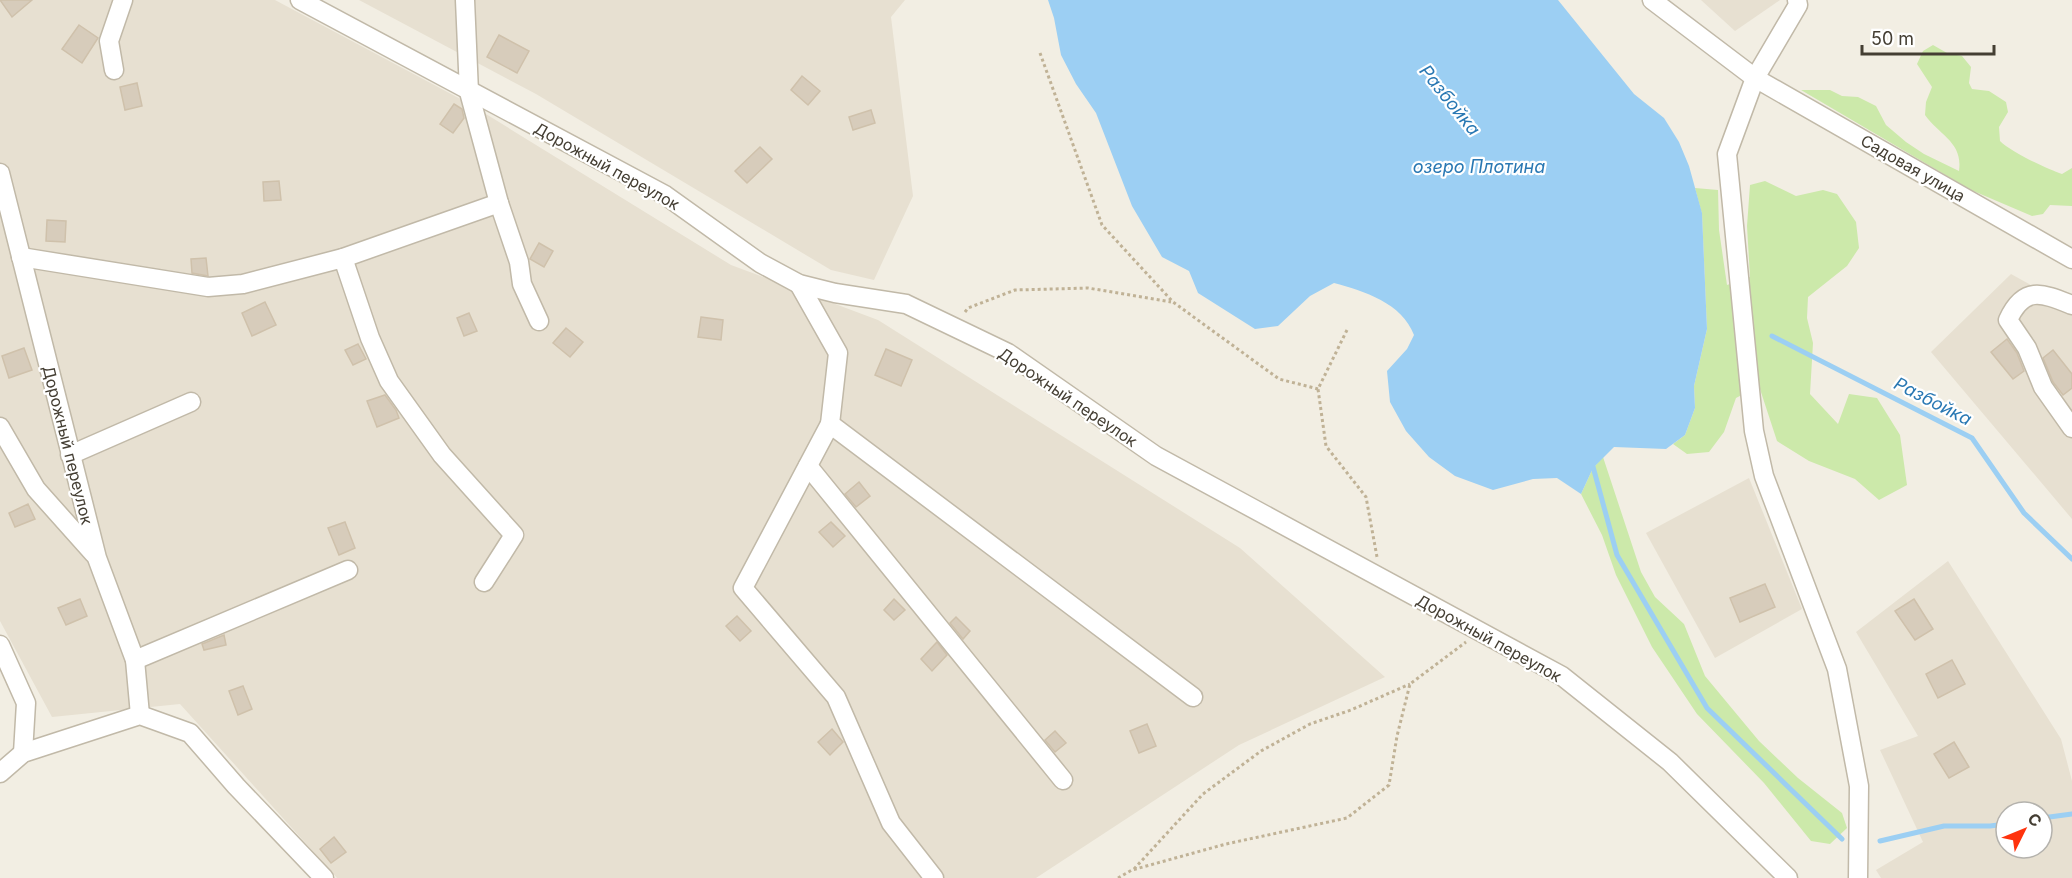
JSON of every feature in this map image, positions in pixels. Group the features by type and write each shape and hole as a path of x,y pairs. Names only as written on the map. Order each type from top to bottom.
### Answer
{"street":[{"path":"114,70 109,41 123,0"},
{"name":"Дорожный переулок","path":"300,0 665,195 760,263 799,284 835,293 906,304 1008,353 1156,456 1562,676 1670,762 1788,878"},
{"path":"465,0 469,92 499,203 519,262 522,284 539,321"},
{"name":"Садовая улица","path":"1652,0 1755,78 2072,259"},
{"path":"1797,0 1798,5 1755,78 1727,154 1754,431 1764,476 1837,669 1859,786 1858,878"},
{"name":"Дорожный переулок","path":"0,173 97,558 135,660 140,715"},
{"path":"21,257 208,287 243,284 343,258 499,203"},
{"path":"343,258 370,338 389,381 442,455 514,535 484,582"},
{"path":"799,284 838,353 830,424 743,588 836,697 891,823 934,878"},
{"path":"2072,305 2050,296 2031,294 2015,304 2008,320 2027,348 2043,387 2072,428"},
{"path":"70,455 191,402"},
{"path":"830,424 1193,698"},
{"path":"0,427 36,489 97,558"},
{"path":"808,466 1063,780"},
{"path":"135,660 348,570"},
{"path":"0,645 26,703 23,753"},
{"path":"0,773 23,753 140,715 190,733 236,786 324,878"}],"path":[{"path":"1040,53 1102,225 1173,302 1279,379 1318,389"},
{"path":"953,327 968,308 1015,290 1088,288 1173,302"},
{"path":"1347,330 1318,389 1326,446 1366,497 1381,579"},
{"path":"1132,870 1203,795 1261,751 1310,724 1351,710 1410,684 1479,632"},
{"path":"1118,878 1132,870 1226,844 1347,818 1389,785 1397,736 1410,684"}],"shaded area":[{"path":"0,0 275,0 468,103 731,265 878,320 1240,548 1385,677 1239,745 1036,878 337,878 180,704 52,717 0,621"},
{"path":"359,0 905,0 891,17 913,196 874,280 831,270 536,94"},
{"path":"1701,0 1780,0 1735,31"},
{"path":"2011,274 2072,308 2072,519 1931,352"},
{"path":"1749,478 1802,609 1715,658 1646,533"},
{"path":"1948,561 2061,739 2072,781 2072,878 1881,878 1876,870 1923,842 1880,750 1918,736 1856,632"}],"green space":[{"path":"1933,45 1947,53 1962,56 1971,67 1969,83 1972,89 1989,91 2006,102 2008,112 1999,127 2000,141 2020,155 2055,172 2062,174 2072,168 2072,206 2050,205 2043,214 2032,216 1971,190 1801,90 1830,90 1842,96 1858,97 1876,106 1886,125 1906,142 1924,154 1959,171 1959,161 1954,146 1925,115 1926,102 1932,87 1917,64 1923,51"},
{"path":"1765,181 1796,196 1823,190 1837,194 1856,222 1859,248 1847,266 1808,297 1807,318 1813,343 1810,394 1838,424 1849,394 1877,398 1900,435 1907,485 1879,500 1855,479 1809,461 1777,441 1759,386 1736,398 1724,432 1709,452 1687,454 1673,444 1685,435 1695,408 1694,386 1707,329 1702,214 1695,188 1718,190 1719,230 1727,285 1750,277 1747,226 1750,185"},
{"path":"1603,457 1641,572 1655,597 1684,624 1705,676 1759,741 1798,778 1842,813 1847,828 1830,844 1811,841 1764,783 1697,714 1652,647 1616,575 1602,535 1581,494 1593,468"}],"water":[{"name":"озеро Плотина","path":"1048,0 1558,0 1634,94 1664,118 1679,142 1689,166 1702,213 1707,329 1694,386 1695,408 1685,435 1666,449 1614,447 1593,468 1581,494 1557,478 1533,479 1493,490 1455,476 1429,457 1406,431 1390,402 1387,371 1407,349 1414,335 1401,314 1381,300 1334,283 1310,296 1278,326 1255,329 1198,293 1189,271 1162,257 1132,206 1096,113 1076,84 1061,55"}],"building":[{"path":"0,0 32,0 12,17"},
{"path":"79,25 98,38 82,63 62,49"},
{"path":"499,35 529,51 517,73 487,57"},
{"path":"802,76 820,91 808,105 791,90"},
{"path":"137,83 142,106 125,110 120,87"},
{"path":"454,104 462,109 464,118 453,133 440,124"},
{"path":"871,110 875,123 853,130 849,117"},
{"path":"760,147 772,159 747,183 735,171"},
{"path":"279,181 281,200 264,201 263,182"},
{"path":"47,220 66,221 65,242 46,241"},
{"path":"539,243 553,251 544,267 530,259"},
{"path":"206,258 208,276 192,273 191,259"},
{"path":"265,302 276,325 252,336 242,313"},
{"path":"469,313 477,331 464,336 457,318"},
{"path":"701,317 723,320 721,340 698,337"},
{"path":"566,328 583,342 570,357 553,343"},
{"path":"2007,339 2017,353 2024,371 2013,379 1991,352"},
{"path":"358,344 366,359 353,365 345,350"},
{"path":"24,348 32,370 9,378 2,356"},
{"path":"886,349 912,360 901,386 875,375"},
{"path":"2053,350 2072,374 2072,388 2063,395 2053,382 2043,358"},
{"path":"385,395 399,418 377,427 367,401"},
{"path":"859,482 870,496 856,507 845,494"},
{"path":"28,504 35,519 15,527 9,513"},
{"path":"345,522 355,548 339,555 328,528"},
{"path":"831,522 845,536 833,547 819,532"},
{"path":"1765,584 1775,607 1740,622 1730,598"},
{"path":"80,599 87,616 66,625 58,608"},
{"path":"894,599 905,610 894,620 884,610"},
{"path":"1914,599 1933,629 1915,640 1895,611"},
{"path":"737,616 751,631 740,641 726,626"},
{"path":"956,617 970,631 963,639 950,623"},
{"path":"224,635 226,645 204,650 202,644"},
{"path":"937,642 947,655 932,671 921,659"},
{"path":"1952,660 1965,684 1938,698 1926,674"},
{"path":"243,686 252,709 238,715 229,691"},
{"path":"1147,724 1156,746 1139,753 1130,731"},
{"path":"832,729 843,742 830,755 818,742"},
{"path":"1055,731 1066,743 1055,752 1045,740"},
{"path":"1954,742 1969,767 1949,778 1934,754"},
{"path":"334,837 346,852 331,863 320,849"}],"waterway":[{"name":"Разбойка","path":"1772,336 1972,438 2024,513 2072,559"},
{"path":"1592,463 1617,555 1707,708 1842,839"},
{"path":"2054,816 2072,814"},
{"path":"1880,841 1944,826 1994,826"}]}
